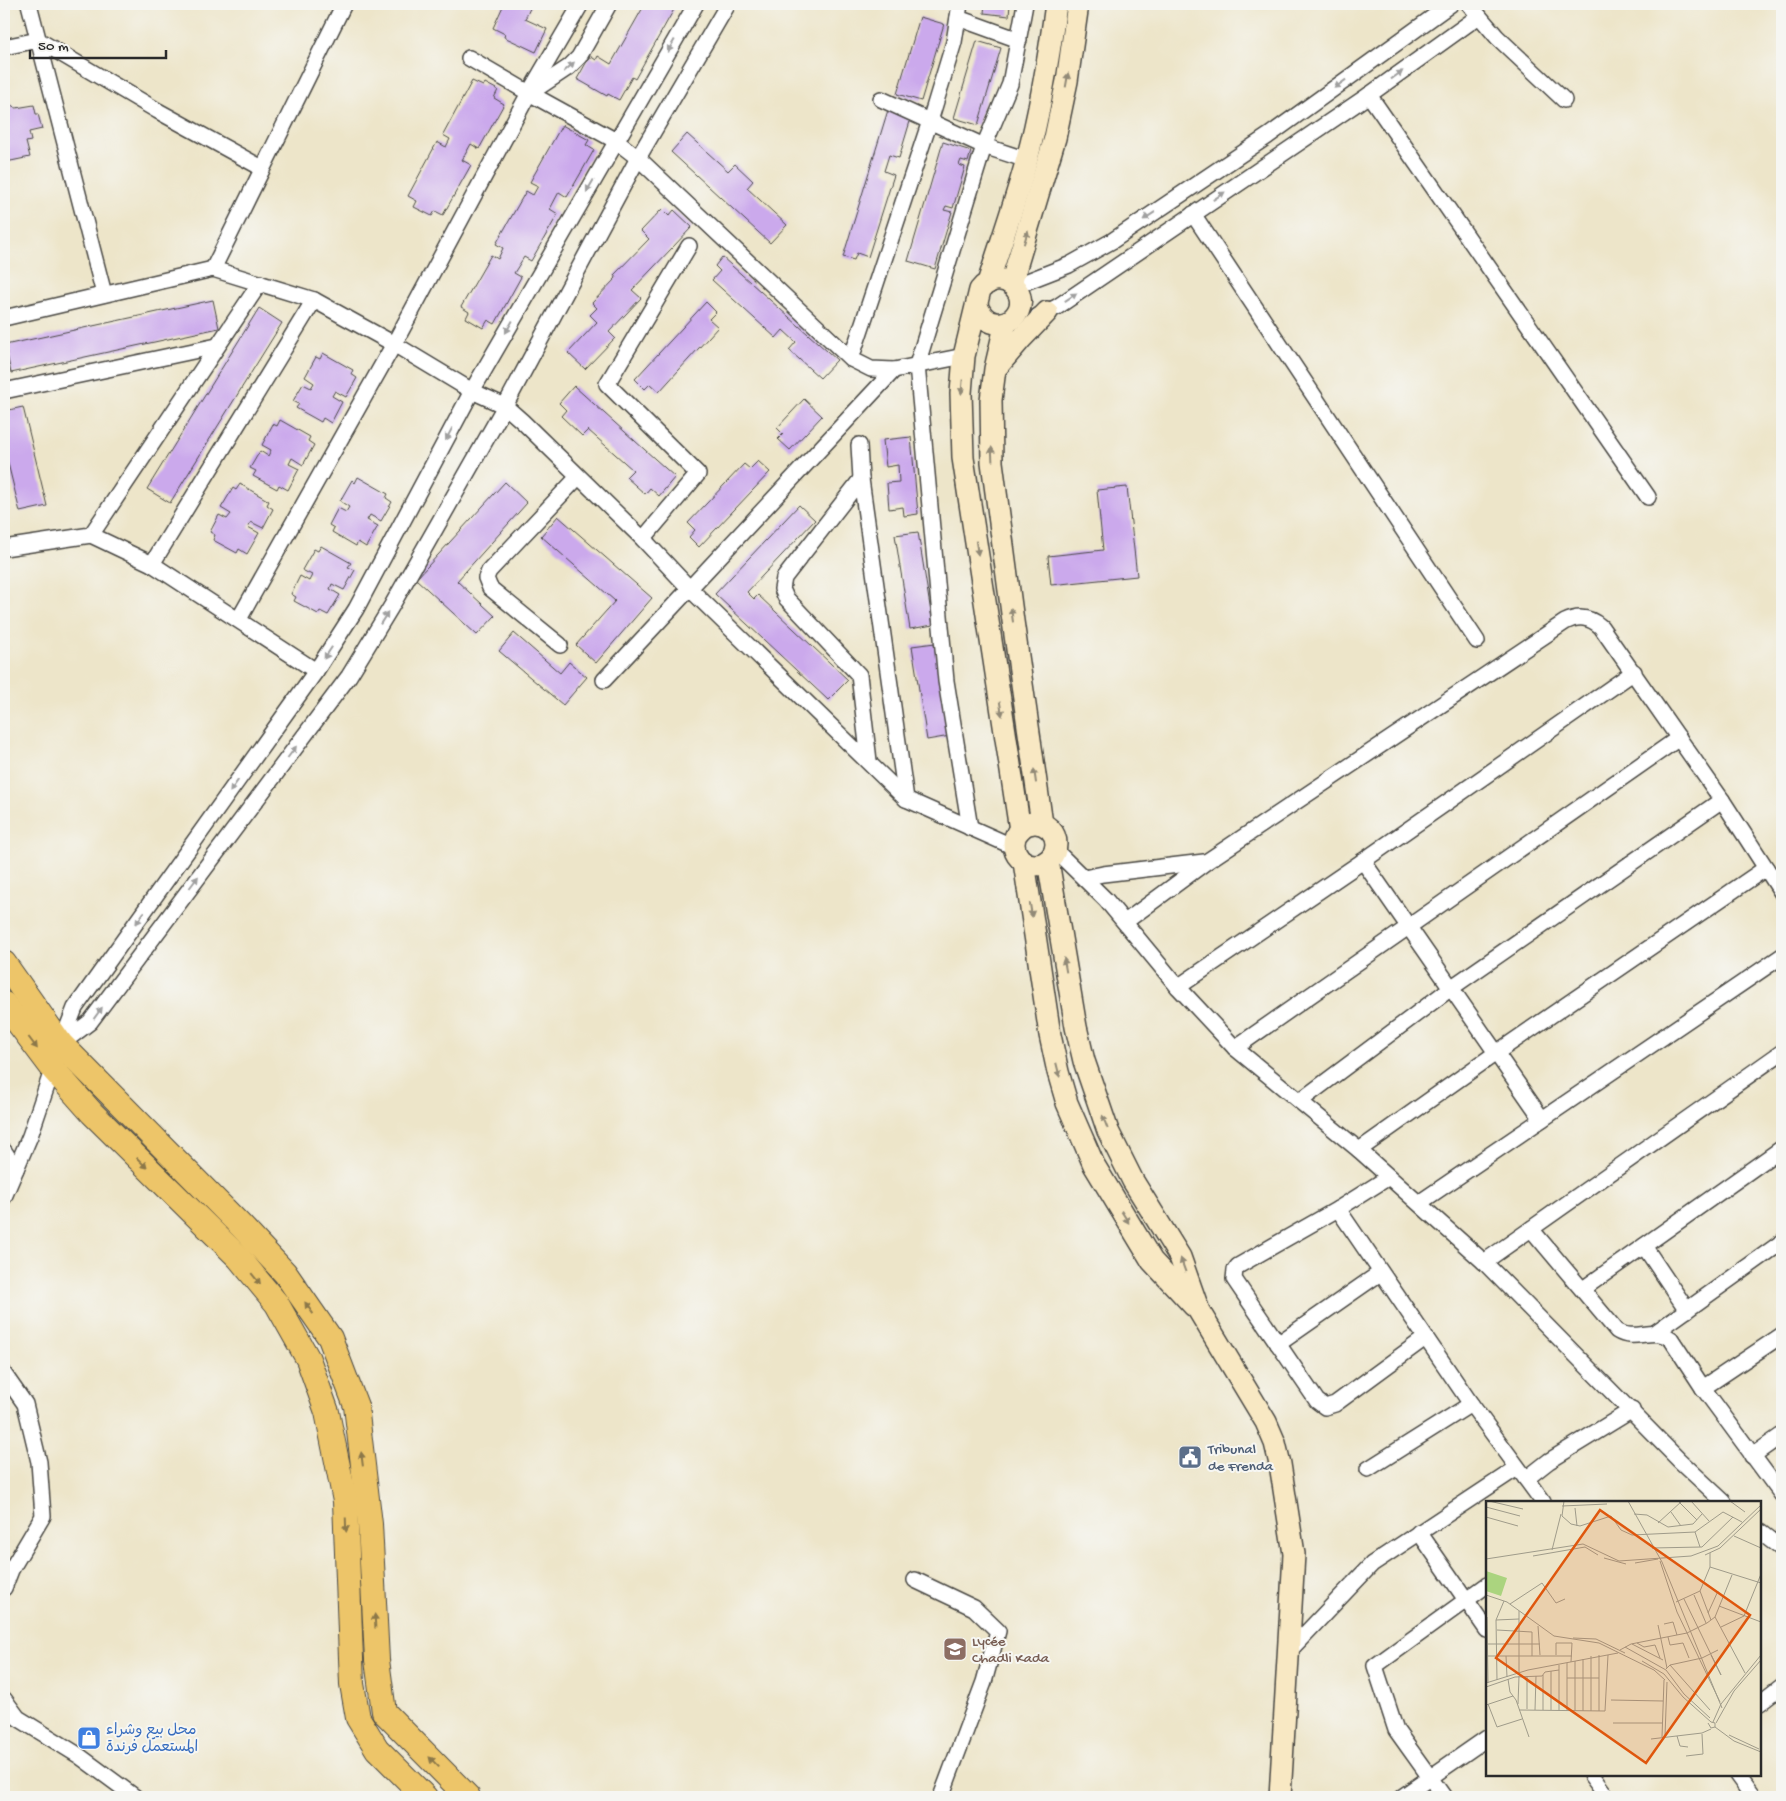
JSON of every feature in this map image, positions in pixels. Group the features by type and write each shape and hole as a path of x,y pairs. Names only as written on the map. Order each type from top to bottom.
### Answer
{"main road":[{"path":"1056,4 1046,74 1027,160 988,283 978,295 964,356 961,393 963,458 1019,846 1050,1036 1058,1072 1067,1103 1094,1166 1152,1261 1199,1311"},
{"path":"1013,285 1055,138 1067,81 1078,4"},
{"path":"977,305 981,315 995,323 1008,321 1015,316 1020,305 1018,292 1013,285 1000,280 988,283"},
{"path":"995,369 1020,338 1048,312"},
{"path":"1008,321 995,369 991,400 992,462 1042,824"},
{"path":"1019,846 1030,824 1042,824 1048,828 1055,838 1051,855 1076,1026 1084,1061 1096,1099 1108,1131 1133,1180 1180,1256 1199,1311 1266,1422 1275,1443 1294,1554 1280,1797"},
{"path":"1019,846 1036,865 1051,855"},
{"path":"4,963 61,1044 242,1226 284,1274 330,1338 356,1406 370,1524 377,1660 384,1712 468,1797"},
{"path":"4,1004 53,1069 98,1120 239,1258 277,1304 308,1359 327,1412 345,1501 352,1684 358,1718 377,1750 425,1797"}],"street":[{"path":"29,4 104,294"},
{"path":"213,269 344,4"},
{"path":"239,620 394,344 529,93 580,4"},
{"path":"529,93 569,68 579,57 609,4"},
{"path":"4,1197 30,1136 75,1008 316,671 356,609 472,391 696,4"},
{"path":"61,1044 90,1022 349,676 391,607 505,406 638,158 728,4"},
{"path":"970,828 946,681 917,365 984,146 1010,84 1025,4"},
{"path":"1013,285 1069,265 1112,241 1268,136 1451,4"},
{"path":"1008,321 1029,318 1048,312 1369,95 1474,10 1509,48 1564,100"},
{"path":"851,359 930,121 954,42 959,11 1019,40"},
{"path":"4,47 38,40 158,111 262,168"},
{"path":"470,58 529,93 616,140 638,158 851,359 870,369 894,370 964,356"},
{"path":"1369,95 1648,497"},
{"path":"881,100 984,146 1027,160"},
{"path":"1193,214 1477,641"},
{"path":"643,539 698,474 607,384 688,246"},
{"path":"4,318 213,269 314,300 394,344 472,391 505,406 643,539 689,588 906,799 970,828 1019,846"},
{"path":"91,535 260,283"},
{"path":"152,564 314,300"},
{"path":"4,391 217,346"},
{"path":"604,680 894,370"},
{"path":"859,445 861,479 906,799"},
{"path":"560,645 490,588 486,578 489,571 578,477"},
{"path":"861,479 784,578 782,589 786,598 859,675 869,762"},
{"path":"4,548 91,535 152,564 316,671"},
{"path":"1125,922 1206,862 1572,619 1587,618 1601,627 1634,672 1722,800 1782,892"},
{"path":"1178,987 1634,672"},
{"path":"1235,1048 1679,738"},
{"path":"1300,1100 1451,988 1722,800"},
{"path":"1051,855 1084,878 1125,922 1178,987 1235,1048 1359,1150 1484,1262 1700,1481 1723,1501"},
{"path":"1363,861 1542,1120"},
{"path":"1084,878 1206,862"},
{"path":"1359,1150 1496,1053 1766,868"},
{"path":"1419,1203 1782,956"},
{"path":"1484,1262 1782,1052"},
{"path":"1583,1290 1782,1148"},
{"path":"4,1151 16,1169"},
{"path":"1389,1177 1338,1209 1238,1266 1233,1274 1235,1282 1316,1401 1325,1407 1335,1404 1425,1338"},
{"path":"1338,1209 1471,1404 1542,1501"},
{"path":"1531,1229 1613,1328 1622,1334 1632,1336 1656,1332 1671,1339 1703,1388 1782,1495"},
{"path":"1656,1332 1782,1242"},
{"path":"1644,1246 1687,1310"},
{"path":"1278,1344 1380,1273"},
{"path":"1703,1388 1782,1335"},
{"path":"4,1374 25,1404 39,1462 43,1516 10,1570 4,1588"},
{"path":"1368,1469 1471,1404"},
{"path":"1289,1651 1372,1564 1419,1532 1521,1474 1549,1461 1632,1410"},
{"path":"1752,1456 1782,1435"},
{"path":"1419,1532 1486,1629"},
{"path":"1763,1539 1782,1549"},
{"path":"915,1580 974,1608 998,1631 984,1682 941,1797"},
{"path":"1444,1797 1396,1730 1376,1666 1486,1586"},
{"path":"1761,1702 1782,1686"},
{"path":"4,1699 18,1718 78,1755 135,1797"},
{"path":"1402,1797 1486,1739"},
{"path":"1592,1776 1607,1797"},
{"path":"1738,1776 1753,1797"}],"building":[{"path":"504,4 532,4 525,19 547,29 536,52 504,37 505,34 493,28"},
{"path":"645,4 677,4 635,79 632,77 619,100 608,94 607,96 577,79 590,56 596,60 598,56 611,64"},
{"path":"985,4 1010,4 1009,16 984,13"},
{"path":"920,17 944,24 921,101 897,94"},
{"path":"977,41 1001,48 978,125 954,118"},
{"path":"472,81 483,86 485,83 498,90 494,98 504,104 479,149 471,144 462,160 471,165 443,215 435,211 432,216 414,207 417,201 408,196 437,142 446,147 450,139 443,135"},
{"path":"4,86 8,103 16,108 34,105 42,129 29,132 31,141 26,142 30,157 6,162 4,151"},
{"path":"888,110 911,118 899,158 889,155 884,171 894,175 868,257 857,253 854,260 843,257"},
{"path":"562,125 589,140 586,145 594,150 567,197 559,192 550,209 558,214 531,261 524,257 514,273 521,277 495,324 488,320 483,328 466,318 469,312 461,307 491,255 498,259 503,248 496,244 526,191 533,195 538,186 530,182"},
{"path":"687,134 728,171 735,164 753,181 747,188 787,225 770,243 671,152"},
{"path":"943,142 971,151 968,162 961,160 959,165 965,167 953,208 946,206 944,210 952,212 935,269 908,261"},
{"path":"662,209 669,216 674,210 692,227 632,290 641,298 609,332 615,338 585,369 568,353 597,322 590,315 597,308 592,303 616,278 614,275 649,239 641,231"},
{"path":"722,257 837,360 820,378 789,350 796,342 783,330 776,338 712,280 720,271 715,266"},
{"path":"213,300 219,328 11,373 5,345"},
{"path":"706,302 716,312 709,319 718,327 659,392 650,384 645,389 635,379"},
{"path":"259,308 282,323 170,503 147,489"},
{"path":"323,353 353,370 351,374 357,378 346,397 335,391 332,396 342,402 331,423 323,418 321,422 296,408 299,404 293,401 303,384 311,388 314,383 305,377 316,357 320,359"},
{"path":"574,386 675,477 659,496 650,488 645,494 626,477 633,470 588,430 582,436 561,416 566,410 559,403"},
{"path":"804,399 822,416 790,450 778,439 783,434 777,428"},
{"path":"23,407 47,506 20,512 4,447 4,411"},
{"path":"280,420 310,437 308,441 314,445 303,465 292,458 289,464 299,469 288,490 279,485 277,489 253,476 256,471 250,468 260,451 268,456 271,450 262,445 273,424 277,426"},
{"path":"911,437 918,514 904,516 903,507 889,509 887,483 899,482 898,465 886,467 883,440"},
{"path":"758,461 770,472 699,547 689,537 695,530 688,523 744,464 750,469"},
{"path":"358,477 388,494 386,498 392,502 381,521 370,515 367,520 378,526 366,547 358,542 356,546 332,532 334,528 329,525 338,508 346,512 349,507 340,501 352,480 355,483"},
{"path":"505,482 527,503 457,581 495,616 477,635 416,579"},
{"path":"240,484 269,501 267,505 273,509 263,528 251,522 248,527 259,533 247,554 239,549 237,553 213,540 215,535 210,532 219,515 227,519 231,514 221,508 233,488 236,490"},
{"path":"1127,487 1137,576 1051,585 1048,556 1103,550 1097,490"},
{"path":"799,505 815,520 747,592 754,599 758,595 848,680 828,700 715,594"},
{"path":"558,516 652,598 596,663 576,645 615,601 541,536"},
{"path":"918,532 933,625 910,629 895,535"},
{"path":"321,546 351,563 348,567 355,570 344,590 332,584 330,589 340,595 328,615 320,611 318,614 294,601 296,597 291,594 300,576 309,581 312,575 302,570 314,549 318,551"},
{"path":"514,633 560,673 569,662 587,677 563,705 499,651"},
{"path":"935,643 950,736 927,740 912,646"}],"place":[{"name":"Tribunal de Frenda","path":"1190,1457"},
{"name":"Lycée Chadli Kada","path":"955,1649"},
{"name":"محل بيع وشراء المستعمل فرندة","path":"89,1738"}]}
